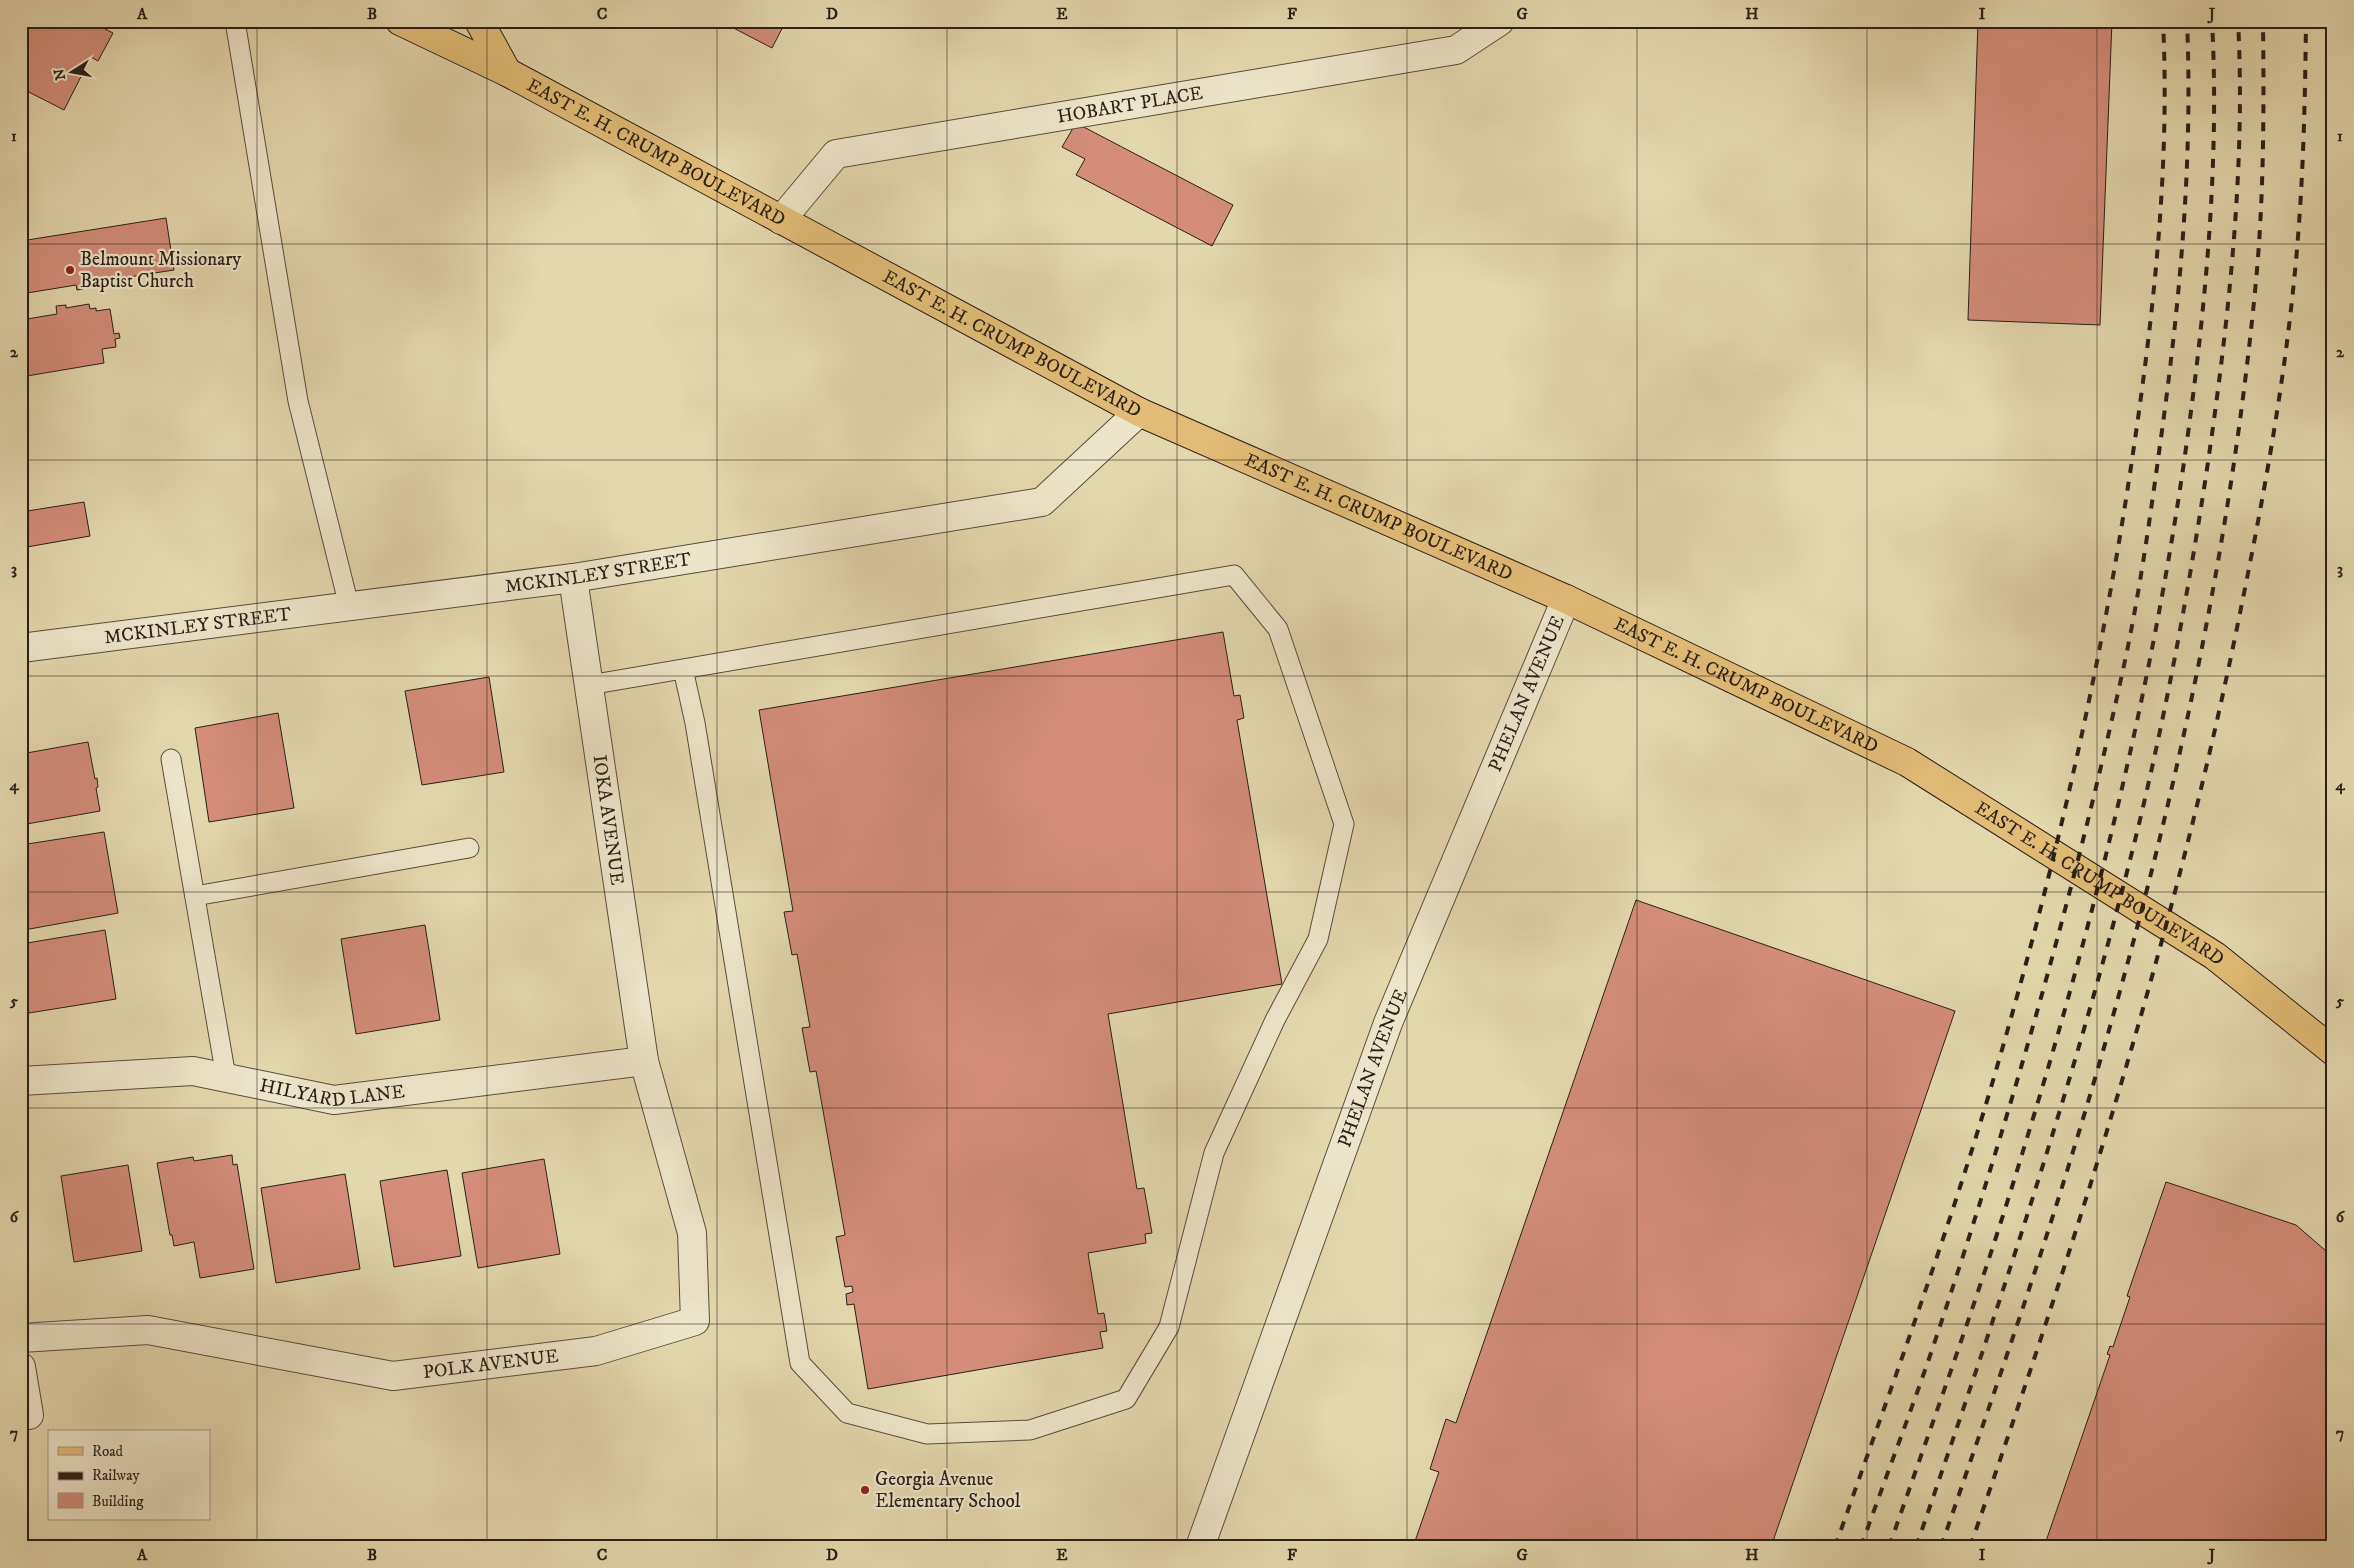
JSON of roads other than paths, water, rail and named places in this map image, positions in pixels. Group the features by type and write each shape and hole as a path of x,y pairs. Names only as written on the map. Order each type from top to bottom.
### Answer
{"main road":[{"name":"EAST E. H. CRUMP BOULEVARD","path":"400,21 506,72 1139,412 1566,599 1908,762 2215,956 2333,1051"},
{"path":"479,21 506,72"}],"street":[{"name":"HOBART PLACE","path":"780,220 836,154 1456,50 1500,21"},
{"name":"MCKINLEY STREET","path":"21,648 573,578 1042,502 1139,412"},
{"name":"IOKA AVENUE","path":"573,578 644,1062"},
{"name":"PHELAN AVENUE","path":"1200,1547 1388,1023 1566,599"},
{"name":"HILYARD LANE","path":"21,1081 193,1071 334,1100 644,1062"},
{"name":"POLK AVENUE","path":"21,1338 148,1330 393,1376 596,1351 695,1321 692,1233 644,1062"},
{"path":"21,1367 29,1415"}],"lane":[{"path":"235,21 298,401 349,606"},
{"path":"589,685 1234,575 1278,629 1344,824 1318,939 1275,1020 1214,1153 1169,1327 1126,1399 1030,1430 927,1434 847,1413 800,1363 695,724 683,669"},
{"path":"171,759 226,1077"},
{"path":"195,896 469,848"}],"railway":[{"path":"1835,1547 1936,1258 1992,1084 2055,850 2091,692 2121,533 2141,400 2154,292 2164,129 2163,21"},
{"path":"1861,1547 1933,1346 1970,1235 2020,1071 2066,906 2126,656 2141,575 2153,493 2168,386 2179,282 2188,125 2187,21"},
{"path":"1889,1547 2008,1201 2072,983 2095,898 2136,728 2169,555 2198,358 2212,189 2214,132 2212,21"},
{"path":"1916,1547 2007,1278 2064,1098 2116,916 2159,736 2177,647 2200,514 2222,359 2237,189 2240,76 2238,21"},
{"path":"1941,1547 2040,1256 2103,1051 2161,834 2186,724 2228,504 2244,393 2261,216 2263,21"},
{"path":"1970,1547 2086,1199 2122,1082 2187,846 2215,728 2265,486 2289,322 2297,249 2301,184 2306,21"}],"place":[{"name":"Belmount Missionary Baptist Church","path":"70,270"},
{"name":"Georgia Avenue Elementary School","path":"865,1490"}]}
